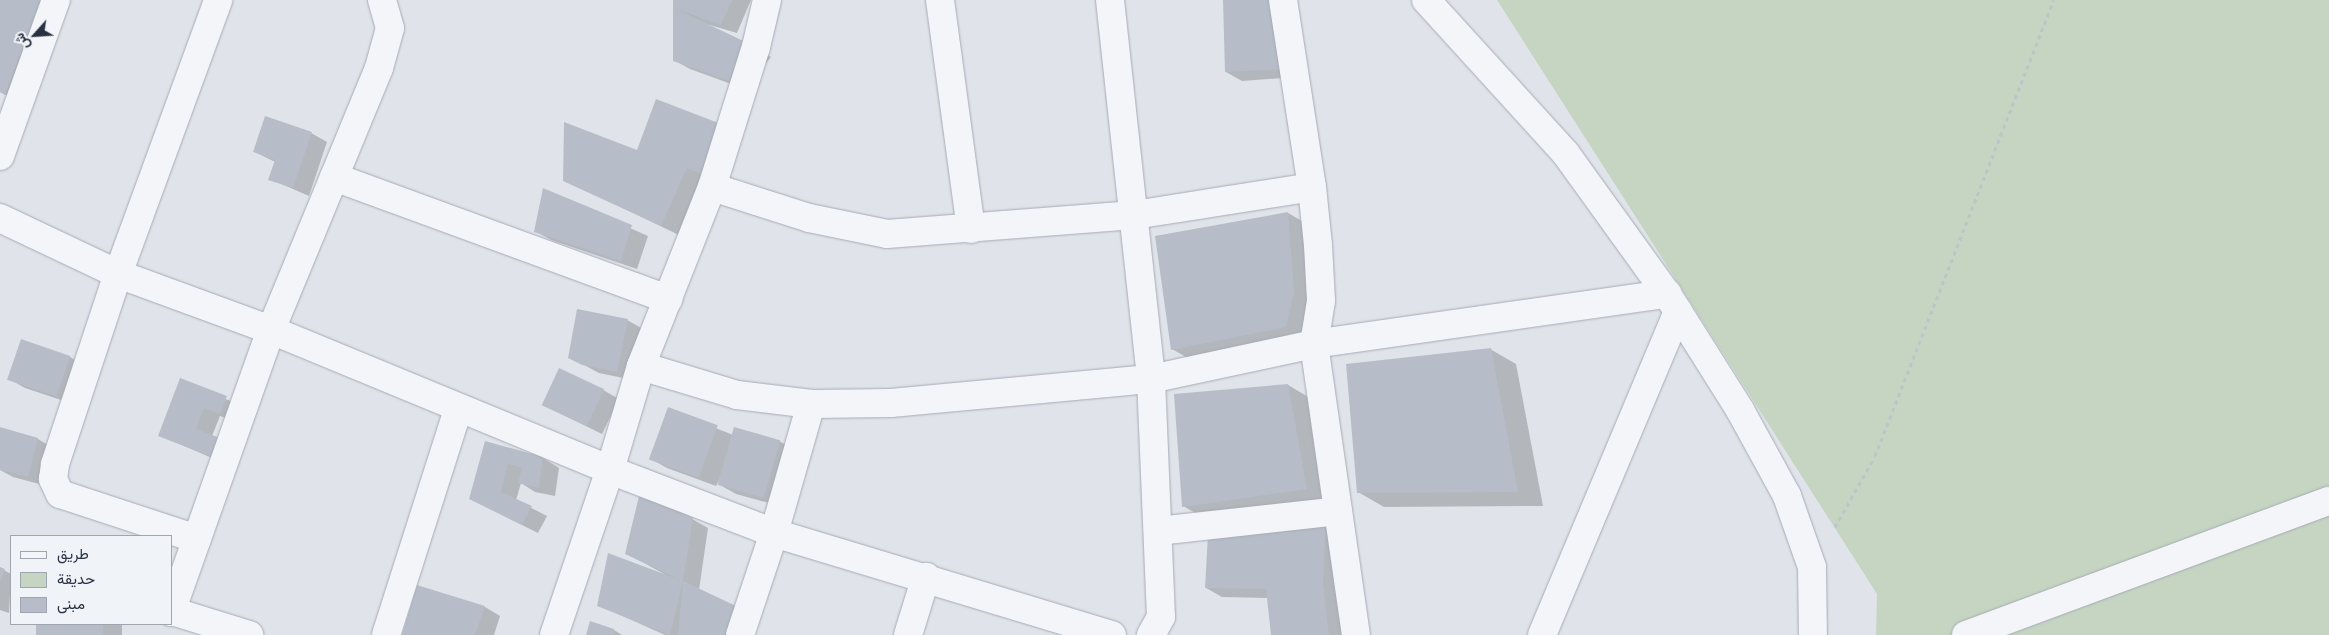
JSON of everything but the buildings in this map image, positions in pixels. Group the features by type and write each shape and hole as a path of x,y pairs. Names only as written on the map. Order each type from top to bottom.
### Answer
{"street":[{"path":"0,156 56,0"},
{"path":"197,539 60,494 54,486 55,464 118,274 218,0"},
{"path":"249,635 172,612 271,330 379,68 390,28 382,0"},
{"path":"554,635 610,470 641,366 712,187 756,47 767,0"},
{"path":"940,0 971,229"},
{"path":"1110,0 1151,380 1161,617 1151,635"},
{"path":"1283,0 1312,187 1321,301 1314,344 1356,635"},
{"path":"1426,0 1566,154 1672,302 1740,410 1787,496 1812,568 1813,635"},
{"path":"334,176 668,299"},
{"path":"712,187 809,218 887,234 1134,215 1312,187"},
{"path":"0,218 118,274 271,330 610,470 774,532 1107,634"},
{"path":"641,366 737,395 811,404 900,402 1151,380 1314,344 1672,302"},
{"path":"1542,635 1672,302"},
{"path":"740,635 774,532 811,404"},
{"path":"386,635 458,408"},
{"path":"1966,635 2329,501"},
{"path":"1158,531 1338,511"},
{"path":"908,635 926,577"}],"path":[{"path":"1812,568 1876,456 2054,0"}],"green space":[{"path":"1497,0 2329,0 2329,635 1876,635 1877,594"}]}
